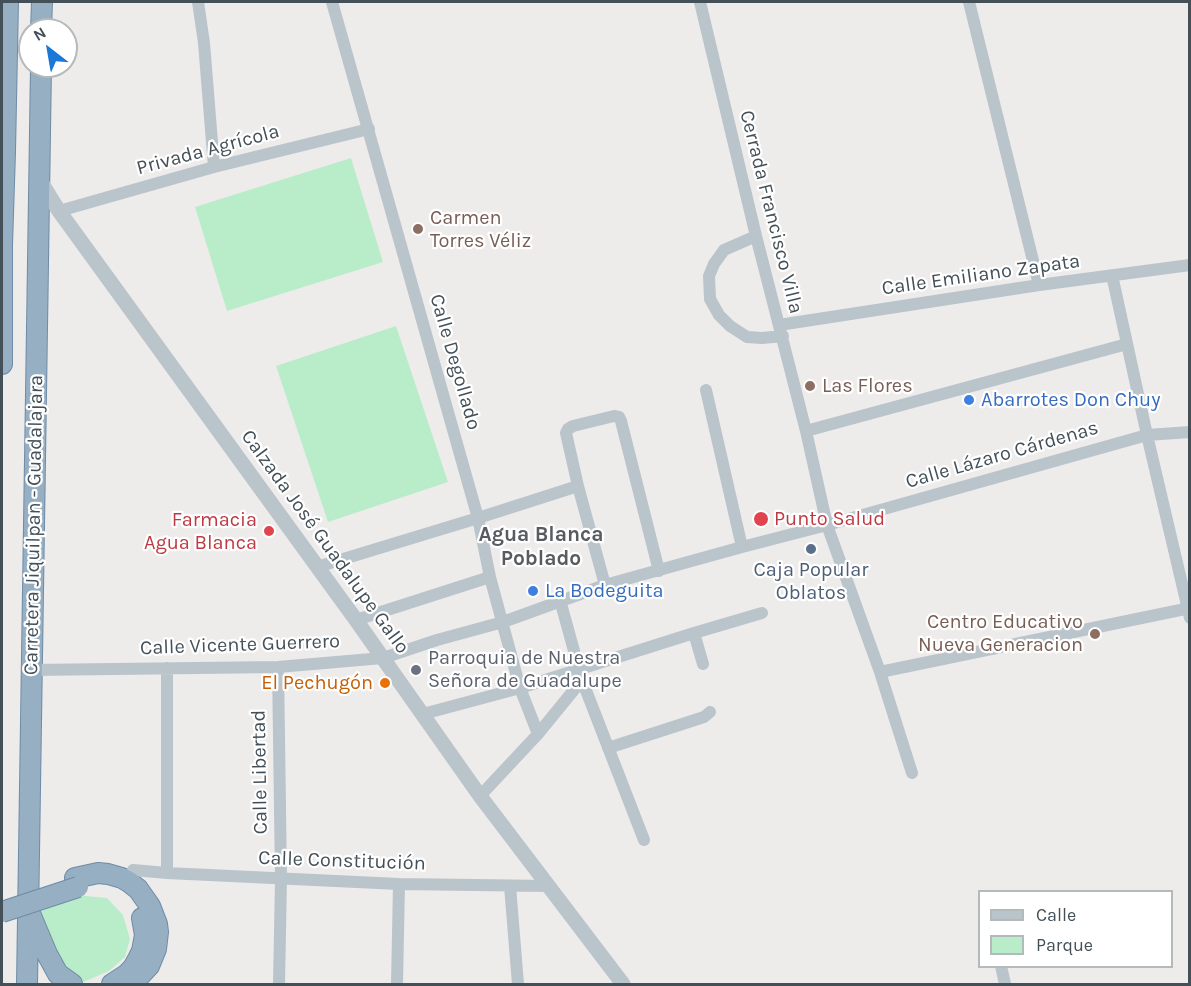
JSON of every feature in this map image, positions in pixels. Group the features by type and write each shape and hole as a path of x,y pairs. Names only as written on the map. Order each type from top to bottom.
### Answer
{"highway":[{"name":"Carretera Jiquilpan - Guadalajara","path":"2,364 3,152 8,2"},
{"path":"41,18 42,2"},
{"name":"Carretera Jiquilpan - Guadalajara","path":"27,984 41,78"},
{"path":"2,912 98,873 122,878 138,889 150,906 158,932 156,950 149,966 132,984"},
{"path":"2,900 76,882 118,890 139,912 145,934 142,951 134,968 112,984"},
{"path":"28,906 47,954 58,974 72,984"}],"street":[{"path":"198,2 204,43 214,167"},
{"name":"Calle Degollado","path":"332,2 478,518 490,577 520,688 538,734"},
{"name":"Cerrada Francisco Villa","path":"700,2 827,525 880,672 912,773"},
{"path":"969,2 1039,285"},
{"name":"Privada Agrícola","path":"59,211 214,167 369,129"},
{"name":"Calzada José Guadalupe Gallo","path":"39,178 59,211 356,620 480,796 623,984"},
{"name":"Calle Emiliano Zapata","path":"756,236 724,250 709,276 710,299 719,315 730,326 747,337 762,338 781,330 1039,285 1190,265"},
{"path":"880,672 1189,612 1112,275"},
{"path":"806,431 1127,344"},
{"path":"706,390 742,547"},
{"path":"605,585 566,433 573,426 614,416 619,417 659,571"},
{"name":"Calle Lázaro Cárdenas","path":"827,525 1147,435 1190,432"},
{"path":"317,567 578,486"},
{"name":"Calle Vicente Guerrero","path":"31,670 278,667 383,658 503,622 605,585 827,525"},
{"path":"356,620 490,577"},
{"path":"560,600 580,675 644,840"},
{"path":"423,714 520,688 580,675 694,633 762,614"},
{"path":"694,633 703,664"},
{"name":"Calle Libertad","path":"278,667 281,879 279,984"},
{"path":"167,668 167,873"},
{"path":"480,796 538,734 580,675"},
{"path":"608,748 704,717 710,712"},
{"name":"Calle Constitución","path":"133,870 399,884 549,886"},
{"path":"397,984 399,884"},
{"path":"510,886 518,984"},
{"path":"1001,968 1005,984"}],"green space":[{"path":"351,158 383,262 227,311 195,207"},
{"path":"396,326 448,482 328,522 276,366"},
{"path":"76,895 107,898 123,915 130,939 125,957 109,971 81,983 62,972 39,937 38,907"}],"place":[{"name":"Carmen Torres Véliz","path":"418,229"},
{"name":"Las Flores","path":"810,386"},
{"name":"Abarrotes Don Chuy","path":"969,400"},
{"name":"Punto Salud","path":"761,519"},
{"name":"Farmacia Agua Blanca","path":"269,531"},
{"name":"Caja Popular Oblatos","path":"811,549"},
{"name":"La Bodeguita","path":"533,591"},
{"name":"Centro Educativo Nueva Generacion","path":"1095,634"},
{"name":"Parroquia de Nuestra Señora de Guadalupe","path":"416,670"},
{"name":"El Pechugón","path":"385,683"}],"district":[{"name":"Agua Blanca Poblado","path":"541,547"}]}
